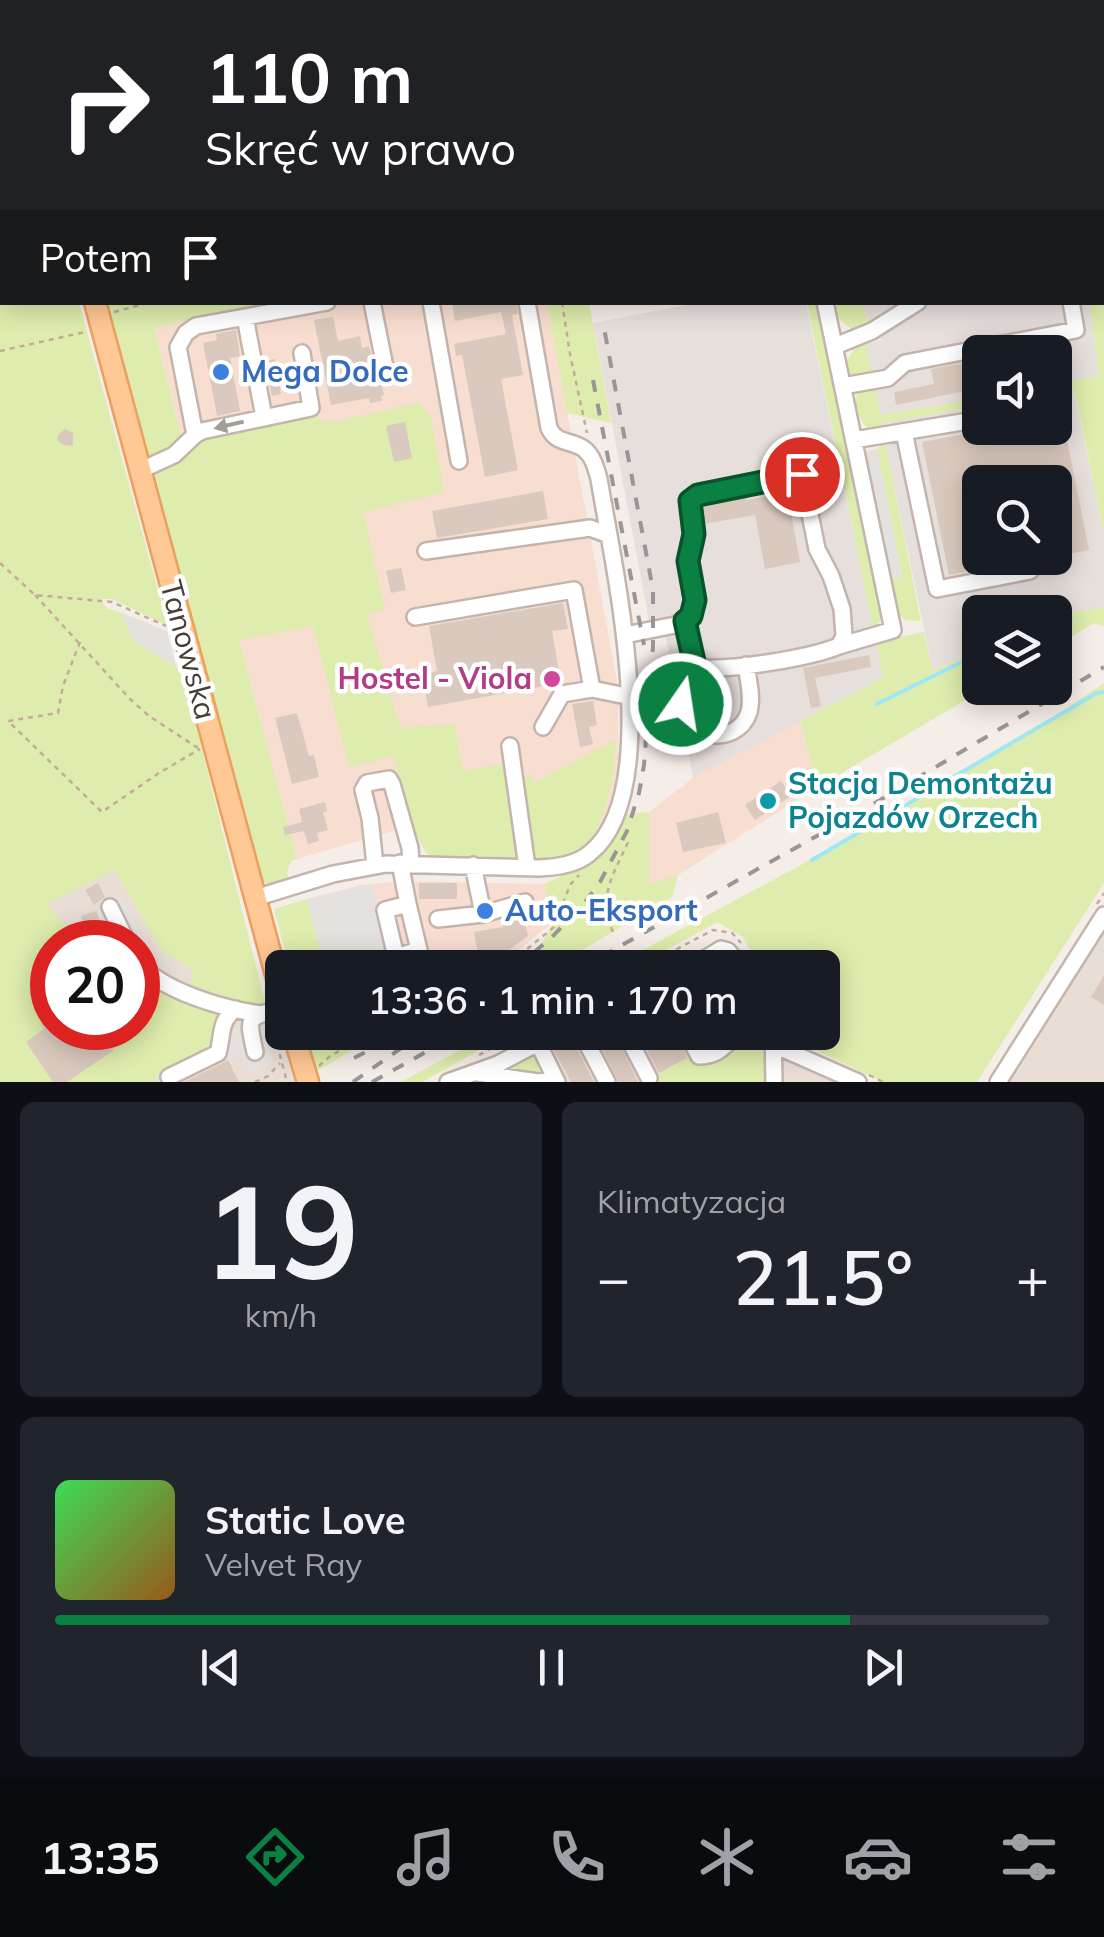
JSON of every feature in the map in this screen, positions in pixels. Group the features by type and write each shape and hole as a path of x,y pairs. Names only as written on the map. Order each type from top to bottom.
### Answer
{"main road":[{"name":"Tanowska","path":"98,316 182,630 207,749 269,950"},
{"path":"297,1050 303,1079"}],"street":[{"path":"195,435 178,346 186,333 196,326 312,305"},
{"path":"373,305 385,366"},
{"path":"432,305 459,461"},
{"path":"255,898 375,865 564,866 586,857 604,840 615,819 628,760 631,697 600,478 586,450 563,443 553,437 549,428 527,305"},
{"path":"695,666 706,669 746,665 824,652 893,630 826,305"},
{"path":"835,346 872,330 910,305"},
{"path":"843,386 888,378 905,362 1076,330 1071,305"},
{"path":"245,318 264,417"},
{"path":"139,471 174,455 202,431 312,408 302,352"},
{"path":"854,440 962,423"},
{"path":"904,432 937,589 1009,575"},
{"path":"625,636 685,621 691,616 695,600 688,561 694,534 690,501 698,495 802,474 816,549 842,608 844,636 839,646"},
{"path":"426,551 590,528 608,536"},
{"path":"415,618 574,590 592,689"},
{"path":"685,621 695,666 684,684 683,712 696,729 718,734 742,725 750,697 746,665"},
{"path":"543,727 562,694 592,689 631,697"},
{"path":"510,746 527,868"},
{"path":"375,865 364,786 384,778 392,784 410,848 405,863 408,904"},
{"path":"370,818 400,810"},
{"path":"473,865 484,914"},
{"path":"438,919 484,914 525,902"},
{"path":"110,906 117,920"},
{"path":"998,1082 1104,915"},
{"path":"160,980 236,1008 265,1013"},
{"path":"170,1077 218,1052 222,1023 236,1008"},
{"path":"256,1052 249,1025 252,1019 265,1016"},
{"path":"476,1077 525,1050"},
{"path":"448,1082 476,1077 556,1081 541,1050"},
{"path":"590,1050 608,1082"},
{"path":"634,1050 649,1078"},
{"path":"696,1050 699,1056 723,1050"},
{"path":"774,1050 774,1082"},
{"path":"795,1050 858,1082"}],"path":[{"path":"0,350 140,305"},
{"path":"562,305 593,459"},
{"path":"0,564 34,594 149,716 207,749"},
{"path":"34,594 112,602 182,630"},
{"path":"0,719 58,713 63,686 80,642"},
{"path":"8,721 102,812 159,773 207,749"},
{"path":"613,932 605,912 609,886 629,840"},
{"path":"526,950 554,927 586,857"},
{"path":"255,1082 276,1070 280,1062 278,1050"},
{"path":"280,1062 303,1079 341,1050"}],"shaded area":[{"path":"271,305 547,305 617,681 619,775 597,840 574,858 552,864 429,856 414,825 297,859 185,454 154,327"},
{"path":"687,305 806,305 883,678 693,778 663,623 649,621 593,323"},
{"path":"863,305 1090,305 1099,376 1072,381 1072,335 962,335 962,401 880,415 865,344 882,340 875,335"},
{"path":"1074,392 1104,535 1104,608 1072,612 1072,595 962,595 962,657 933,671 881,423 962,409 962,445 1072,445"},
{"path":"877,449 902,577 890,579 865,451"},
{"path":"120,612 167,631 176,666 135,642"},
{"path":"800,721 818,787 678,875 649,886 649,812 693,778"},
{"path":"0,857 115,870 144,920 30,920 30,1050 160,1050 160,948 252,1006 265,1003 265,1050 296,1050 305,1082 0,1082"},
{"path":"402,881 544,884 554,921 519,950 320,950 307,899 361,885"},
{"path":"372,884 389,950 320,950 307,899"},
{"path":"120,895 133,920 101,920 96,908"},
{"path":"1104,920 1104,1082 990,1082"},
{"path":"263,1023 265,1050 269,1050 273,1065 248,1072 242,1054 180,1082 157,1082 154,1076 213,1047 214,1035"},
{"path":"528,1050 777,1050 780,1057 843,1082 460,1082"}],"green space":[{"path":"0,305 80,305 167,623 112,599 99,599 108,609 120,612 135,642 176,666 186,685 265,1003 252,1006 190,984 193,970 161,950 160,920 144,920 115,870 47,904 60,920 30,920 30,1050 160,1050 160,985 219,1009 213,1047 155,1077 157,1082 0,1082"},
{"path":"104,305 271,305 154,327 185,453 208,438 313,416 328,423 419,403 431,418 444,492 363,512 385,609 367,614 400,728 454,724 463,771 509,763 507,781 519,859 429,856 411,821 393,756 349,767 313,626 239,640 297,859 291,861 287,872 289,882 274,886 258,879"},
{"path":"547,305 589,305 611,423 567,413"},
{"path":"807,305 819,305 882,604 881,619 873,630"},
{"path":"834,305 863,305 868,324 855,331"},
{"path":"1090,305 1104,305 1104,535 1072,393 1072,381 1099,376"},
{"path":"865,344 872,374 857,378 850,373 847,361 854,349"},
{"path":"875,388 881,415 962,401 962,409 882,423 882,428 866,427 857,411 857,393"},
{"path":"885,441 921,621 905,620 897,613 890,579 902,576 877,449"},
{"path":"1104,608 1104,626 1094,623 1072,637 1072,612"},
{"path":"924,632 933,671 962,657 962,702 818,787 800,721 883,678 876,642"},
{"path":"1104,683 1104,883 977,1082 883,1082 815,1050 840,1050 840,950 750,950 743,937 718,922 666,950 643,950 799,866"},
{"path":"616,740 608,800 589,842 569,856 534,860 522,777 531,775 534,783"},
{"path":"649,812 649,885 678,875 672,897 582,950 539,950 554,921 544,884 599,859 625,814"},
{"path":"307,899 320,950 285,950 274,909"},
{"path":"312,1050 352,1050 317,1071"},
{"path":"460,1050 479,1050 422,1082 401,1082"},
{"path":"664,1050 674,1050 681,1062 706,1050 768,1050 770,1055 768,1082 642,1082 665,1068"},
{"path":"534,1054 554,1082 485,1082 488,1073"}],"building":[{"path":"452,305 516,305 518,314 512,315 523,375 501,379 518,470 485,477 462,355 456,356 454,344 506,334 501,312 455,321"},
{"path":"333,317 338,341 360,336 362,348 369,346 376,374 389,378 381,382 382,401 370,403 369,398 331,405 314,320"},
{"name":"Mega Dolce","path":"236,330 240,356 230,358 240,411 217,416 203,343 217,340 216,334"},
{"path":"275,359 281,394 272,396 265,361"},
{"path":"962,363 962,392 896,405 894,392 934,384 931,369"},
{"path":"405,422 412,458 394,462 386,426"},
{"path":"65,429 73,433 73,446 58,441 58,435"},
{"path":"962,435 962,445 1068,445 1072,465 962,465 962,573 949,575 922,442"},
{"path":"1072,465 1089,550 1072,554"},
{"path":"543,491 548,519 437,538 432,511"},
{"path":"787,492 800,562 765,569 755,515 704,524 703,506"},
{"path":"401,568 406,590 391,593 386,571"},
{"path":"563,603 568,629 552,631 561,683 428,707 422,674 437,671 429,626"},
{"path":"869,655 871,667 815,678 821,706 811,708 803,668"},
{"path":"593,701 597,725 589,727 593,744 580,747 572,704"},
{"path":"297,713 319,777 292,784 275,718"},
{"name":"Stacja Demontażu Pojazdów Orzech","path":"781,781 791,796 755,820 745,805"},
{"path":"325,802 327,812 323,812 328,830 317,833 319,841 308,844 304,831 285,835 283,827 302,822 299,809"},
{"path":"718,812 726,843 683,852 676,823"},
{"path":"98,883 105,897 94,905 85,890"},
{"path":"419,883 457,883 457,899 419,899"},
{"path":"96,911 99,920 83,920 81,916"},
{"path":"523,914 528,936 509,950 477,950 474,932 503,927 502,920"},
{"path":"1104,975 1104,1005 1091,997"},
{"path":"31,1050 114,1050 67,1082 53,1082"},
{"path":"554,1050 578,1050 594,1082 571,1082"},
{"path":"603,1050 623,1050 638,1082 618,1082"},
{"path":"647,1050 683,1050 687,1058 659,1073"},
{"path":"228,1060 239,1082 184,1082 223,1063"}],"waterway":[{"path":"877,704 962,662"},
{"path":"812,860 1104,692"}],"railway":[{"path":"537,950 600,882 627,831 644,765 653,590 604,328"},
{"path":"593,380 644,645"},
{"path":"613,950 865,809 1104,667"},
{"path":"354,1058 369,1050"},
{"path":"353,1082 398,1050"},
{"path":"372,1082 430,1050"}],"place":[{"name":"Mega Dolce","path":"221,372"},
{"name":"Hostel - Viola","path":"552,679"},
{"name":"Stacja Demontażu Pojazdów Orzech","path":"768,801"},
{"name":"Auto-Eksport","path":"485,911"}],"route":[{"path":"681,704 684,684 695,666 685,621 691,616 695,600 688,561 694,534 690,501 698,495 802,474"}]}
